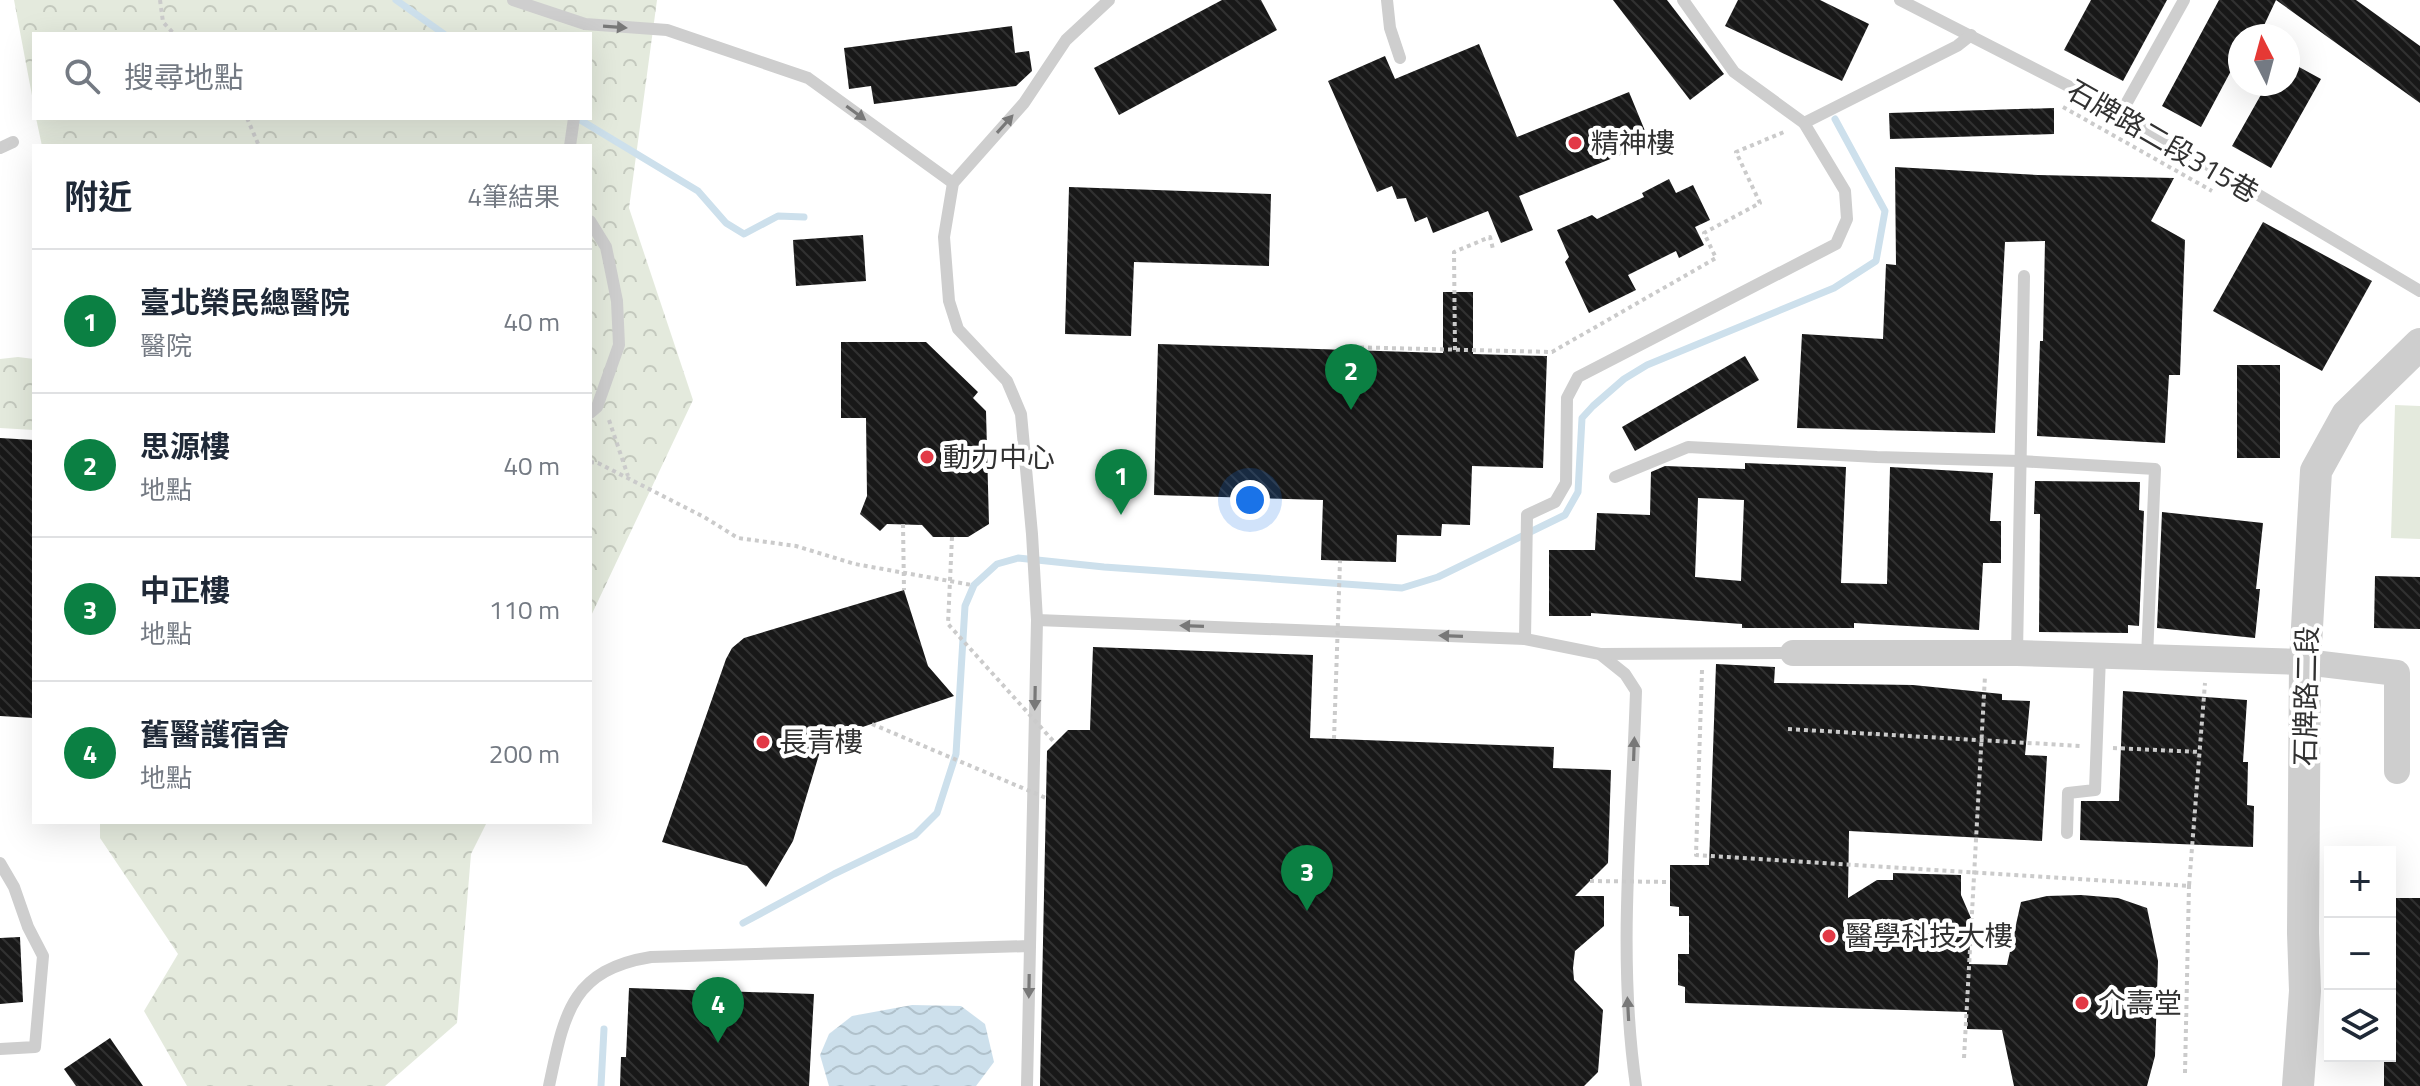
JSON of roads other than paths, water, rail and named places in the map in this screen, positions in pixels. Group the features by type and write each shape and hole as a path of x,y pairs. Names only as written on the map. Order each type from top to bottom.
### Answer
{"street":[{"name":"石牌路二段","path":"2298,1086 2305,991 2305,662 2316,471 2347,415 2420,344"},
{"path":"1793,653 2017,653 2305,662 2397,673 2397,771"}],"lane":[{"path":"513,0 585,29 667,30 808,78 953,183"},
{"path":"1027,1086 1037,620 1021,414 1007,381 958,329 949,301 944,237 953,183 1024,103 1066,40 1109,0"},
{"path":"1387,0 1390,28 1400,58"},
{"path":"1525,639 1527,515 1555,502 1566,483 1567,398 1578,377 1836,244 1847,219 1845,191 1804,123 1734,72 1683,0"},
{"path":"2121,113 2184,0"},
{"name":"石牌路二段315巷","path":"1904,1 2121,113 2420,291"},
{"path":"1804,123 1957,46 1971,35"},
{"path":"570,144 574,120"},
{"path":"0,148 13,142"},
{"path":"592,224 606,247 617,301 619,345 607,384 592,411"},
{"path":"2017,653 2024,276"},
{"path":"1615,477 1688,447 2155,469 2147,657"},
{"path":"1037,620 1525,639 1600,654 1793,653"},
{"path":"1600,654 1625,674 1636,691 1625,967 1636,1086"},
{"path":"2067,833 2068,793 2095,790 2100,656"},
{"path":"0,863 14,887 28,927 43,956 35,1047 0,1049"},
{"path":"549,1086 562,1025 576,998 598,975 622,962 651,957 1030,946"}],"water":[{"path":"912,1005 961,1006 985,1024 994,1062 976,1086 829,1086 820,1055 829,1034 852,1016"}],"waterway":[{"path":"396,0 441,32"},
{"path":"743,923 915,835 937,813 956,754 965,606 974,585 997,564 1018,558 1402,588 1438,577 1565,515 1578,492 1582,418 1624,379 1647,365 1834,288 1876,261 1885,211 1835,119"},
{"path":"580,120 698,191 726,223 744,234 778,216 804,217"},
{"path":"601,1086 604,1029"}],"place":[{"name":"精神樓","path":"1575,143"},
{"name":"思源樓","path":"1351,410"},
{"name":"動力中心","path":"927,457"},
{"name":"臺北榮民總醫院","path":"1121,515"},
{"name":"長青樓","path":"763,742"},
{"name":"中正樓","path":"1307,911"},
{"name":"醫學科技大樓","path":"1829,936"},
{"name":"介壽堂","path":"2082,1003"},
{"name":"舊醫護宿舍","path":"718,1043"}]}
